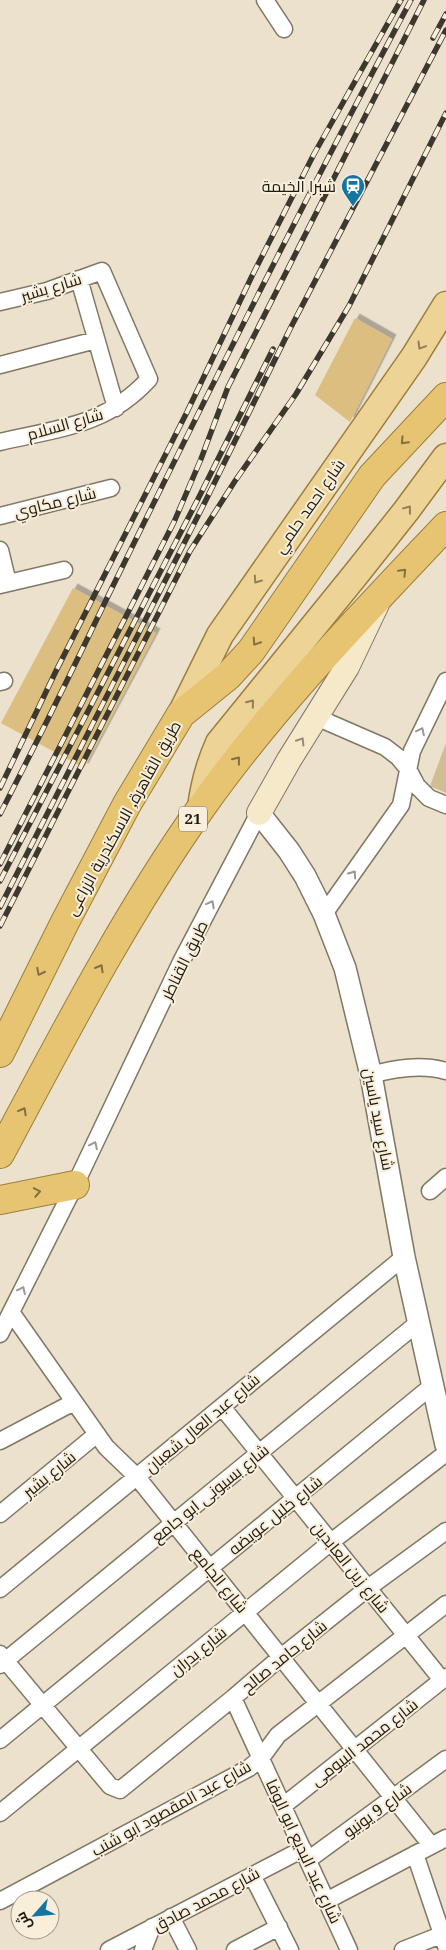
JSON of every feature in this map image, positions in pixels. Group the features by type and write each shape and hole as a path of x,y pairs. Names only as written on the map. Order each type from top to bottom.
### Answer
{"highway":[{"name":"طريق القاهرة, الاسكندرية الزراعى","path":"0,1053 65,922 127,804 181,714 228,676 251,651 372,476 442,401"},
{"name":"21","path":"0,1154 97,972 147,888 201,808 262,729 382,594 446,526"},
{"path":"0,1200 75,1185"}],"main road":[{"name":"شارع احمد حلمي","path":"181,714 220,635 414,356 446,304"},
{"path":"201,808 204,784 210,763 219,743 367,560 446,457"},
{"name":"طريق القناطر","path":"258,813 347,667 382,594"}],"street":[{"path":"265,0 284,29"},
{"name":"شارع بشير","path":"0,302 46,291 102,271 149,378"},
{"path":"79,279 116,408"},
{"path":"0,365 96,340"},
{"name":"شارع السلام","path":"0,442 84,422 116,408 133,395 149,378"},
{"name":"شارع مكاوي","path":"0,516 111,488"},
{"path":"0,550 4,584 64,570"},
{"path":"324,914 401,805 412,751 446,681"},
{"path":"316,717 385,747 398,757 408,769 417,786 429,798 446,805"},
{"name":"شارع سيد ياسين","path":"258,813 289,851 305,876 324,914 344,968 372,1075 404,1257 446,1445"},
{"name":"طريق القناطر","path":"0,1334 75,1185 181,962 258,813"},
{"path":"372,1075 392,1069 416,1067 446,1071"},
{"path":"430,1191 446,1177"},
{"name":"شارع عبد العال شعبان","path":"0,1589 404,1257"},
{"name":"شارع الجامع","path":"11,1312 97,1434 116,1457 137,1477 431,1845"},
{"name":"شارع بسيونى ابو جامع","path":"2,1660 174,1523 419,1322"},
{"name":"شارع خليل عويضه","path":"0,1740 433,1385"},
{"path":"0,1441 74,1402"},
{"name":"شارع زين العابدين","path":"222,1406 406,1635 444,1679"},
{"name":"شارع بشير","path":"0,1514 97,1434"},
{"name":"شارع بدران","path":"0,1813 331,1542 446,1453"},
{"name":"شارع حامد صالح","path":"78,1749 110,1786 120,1790 281,1657 368,1588 446,1530"},
{"name":"شارع عبد المقصود ابو شنب","path":"0,1901 250,1768 278,1735 446,1604"},
{"path":"2,1660 78,1749"},
{"name":"شارع محمد البيومى","path":"283,1806 444,1679"},
{"name":"شارع عبد البديع ابو الوفا","path":"233,1698 349,1950"},
{"name":"شارع 9 يونيو","path":"305,1855 394,1798 446,1759"},
{"path":"326,1901 446,1838"},
{"path":"403,1950 445,1938 415,1854"},
{"name":"شارع محمد صادق","path":"109,1950 252,1875 305,1855"},
{"path":"252,1875 290,1950"},
{"path":"171,1917 188,1950"},
{"path":"143,1950 152,1928"},
{"path":"235,1950 279,1928"}],"shaded area":[{"path":"446,743 446,793 430,786"}],"building":[{"path":"355,318 392,339 350,422 315,395"},
{"path":"73,588 156,633 84,768 1,723"}],"railway":[{"path":"0,788 56,671 187,412 252,276 314,154 401,0"},
{"path":"0,814 257,297 411,0"},
{"path":"0,864 174,522 201,459 228,387 424,0"},
{"path":"433,38 446,14"},
{"path":"0,907 205,502 290,329 446,30"},
{"path":"0,926 190,551 235,481 296,394 349,306 446,113"},
{"path":"0,881 198,499 273,349"}],"place":[{"name":"شبرا الخيمة","path":"353,207"}]}
